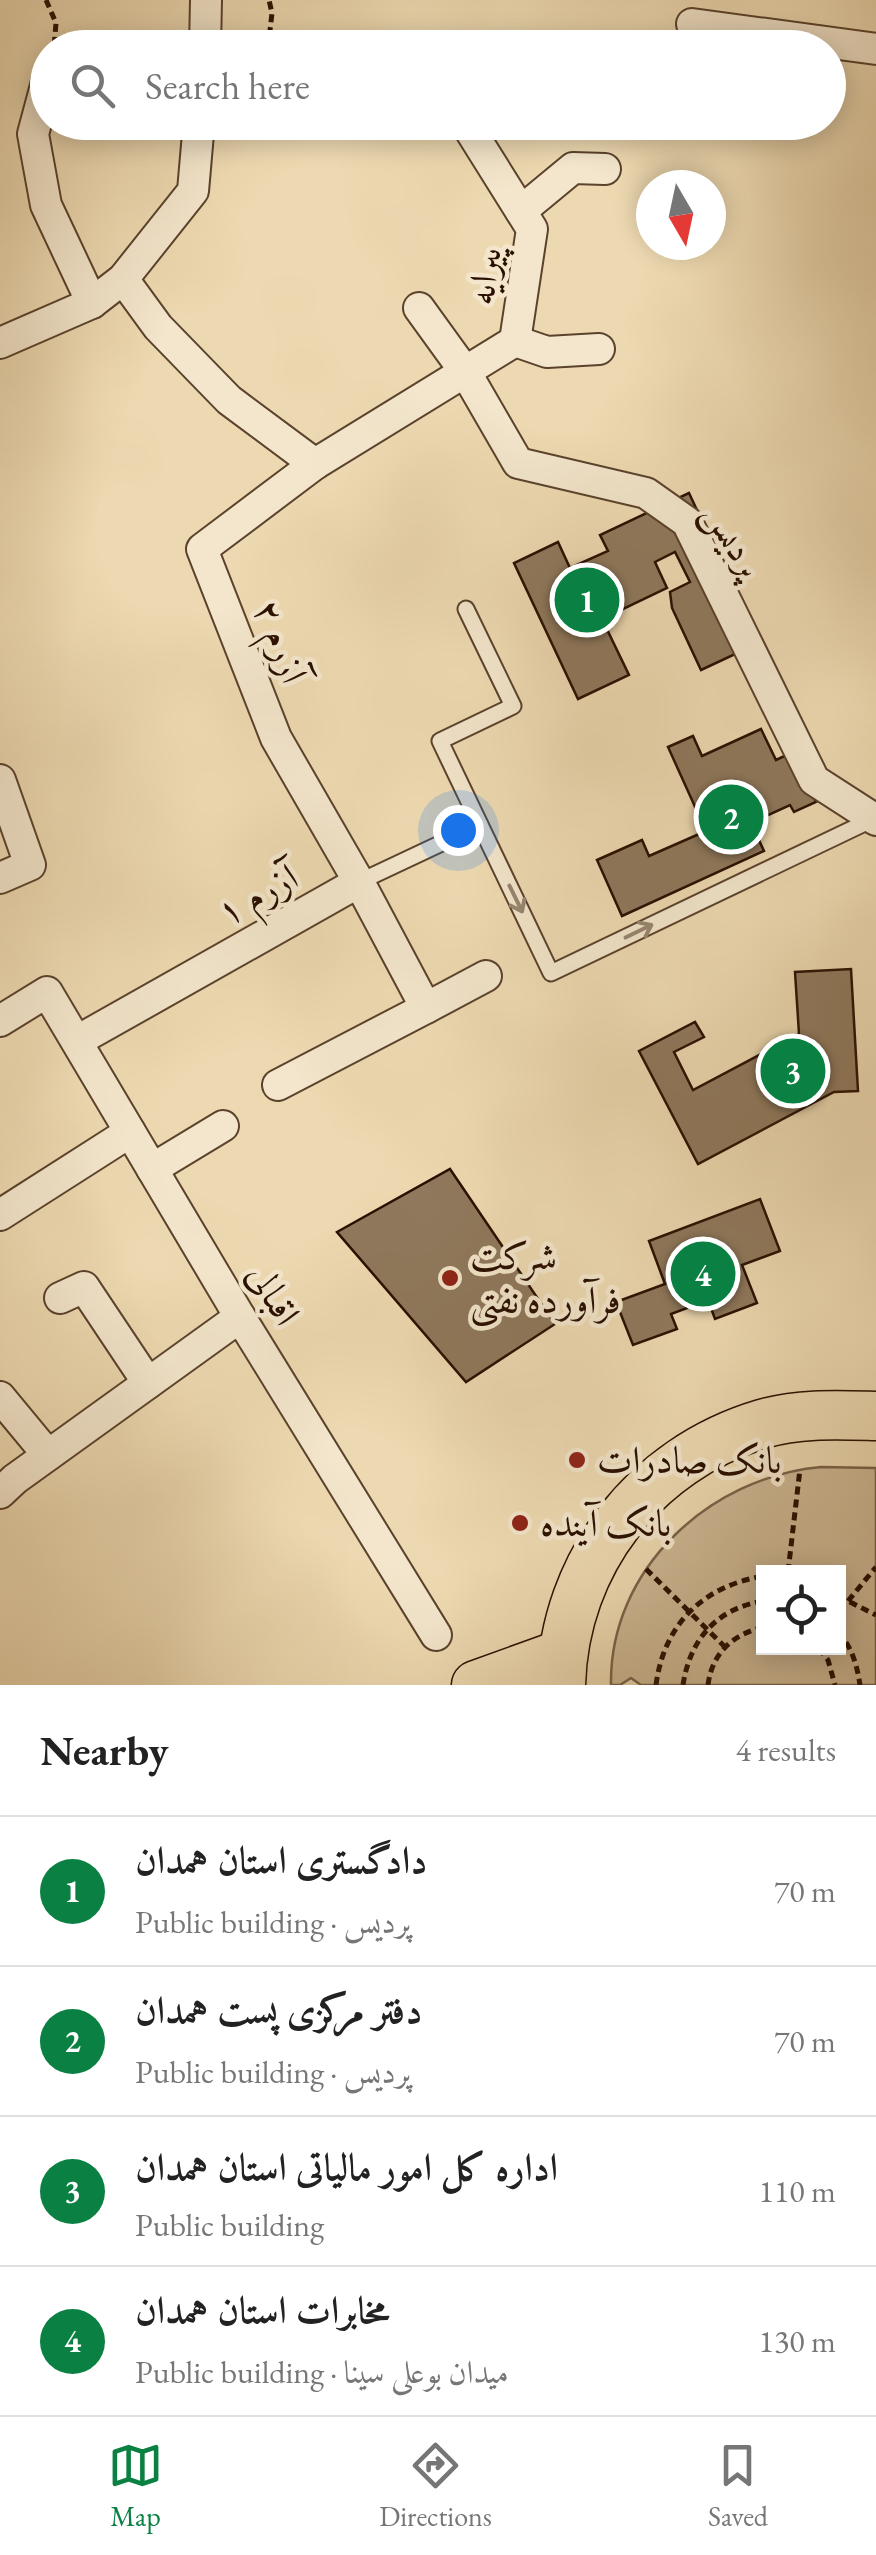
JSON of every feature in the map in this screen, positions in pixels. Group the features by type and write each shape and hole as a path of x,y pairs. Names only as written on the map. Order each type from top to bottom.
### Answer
{"main road":[{"path":"476,1685 562,1670 574,1602 596,1553 628,1508 667,1471 713,1443 764,1424 817,1414 876,1416"}],"street":[{"path":"205,30 206,0"},
{"path":"692,24 736,30"},
{"path":"846,45 876,49"},
{"path":"34,140 46,204 92,303"},
{"path":"0,344 92,303 123,279 193,191 197,140"},
{"name":"پیرایه","path":"315,464 516,341 532,229 486,140"},
{"path":"521,211 573,168 605,169"},
{"path":"123,279 158,327 229,400 315,464"},
{"name":"پردیس","path":"418,308 466,373 518,463 646,494 687,522 814,780 874,820"},
{"path":"516,341 547,352 599,348"},
{"name":"آزرم ۲","path":"315,464 202,549 276,738 359,882"},
{"path":"0,780 30,865 0,878"},
{"path":"359,882 426,1008"},
{"name":"آزرم ۱","path":"76,1041 359,882"},
{"path":"278,1086 486,976"},
{"name":"اقبالی","path":"0,1021 47,992 240,1317 436,1635"},
{"path":"152,1169 223,1126"},
{"path":"0,1215 130,1132"},
{"path":"60,1298 84,1287 148,1383"},
{"path":"0,1493 240,1317"},
{"path":"0,1398 48,1455"}],"lane":[{"path":"466,608 513,706 440,741 551,974 874,820"},
{"name":"آزرم ۱","path":"359,882 480,824"}],"path":[{"path":"46,0 55,30"},
{"path":"269,0 270,30"},
{"path":"789,1565 800,1468"},
{"path":"876,1567 848,1601 876,1615"},
{"path":"646,1569 725,1647"},
{"path":"656,1685 665,1645 688,1612 723,1586 756,1578"},
{"path":"683,1685 686,1664 706,1629 735,1608 756,1603"},
{"path":"708,1685 713,1664 725,1647 756,1630"},
{"path":"846,1641 858,1666 860,1685"},
{"path":"824,1655 835,1685"}],"shaded area":[{"path":"821,1467 876,1468 876,1685 641,1685 631,1678 611,1685 615,1643 627,1603 647,1568 674,1536 705,1510 741,1489 780,1474"}],"building":[{"path":"689,493 759,643 701,670 672,608 670,592 690,582 675,552 655,562 667,588 602,619 629,675 578,699 514,563 558,542 570,568 608,551 600,535"},
{"path":"761,729 776,760 793,752 816,802 794,812 790,805 751,823 764,851 622,916 597,860 642,840 649,856 706,831 668,747 693,736 702,756"},
{"path":"851,969 858,1091 834,1092 698,1164 639,1051 695,1022 704,1037 674,1052 693,1090 799,1034 795,972"},
{"name":"شرکت فرآورده نفتی","path":"450,1169 555,1324 466,1382 337,1232"},
{"path":"760,1199 780,1251 742,1265 757,1303 715,1319 708,1300 671,1314 677,1329 633,1345 616,1302 665,1284 649,1241"}],"place":[{"name":"دادگستری استان همدان","path":"587,600"},
{"name":"دفتر مرکزی پست همدان","path":"731,817"},
{"name":"اداره کل امور مالیاتی استان همدان","path":"793,1071"},
{"name":"مخابرات استان همدان","path":"703,1274"},
{"name":"شرکت فرآورده نفتی","path":"450,1278"},
{"name":"بانک صادرات","path":"577,1460"},
{"name":"بانک آینده","path":"520,1523"}]}
